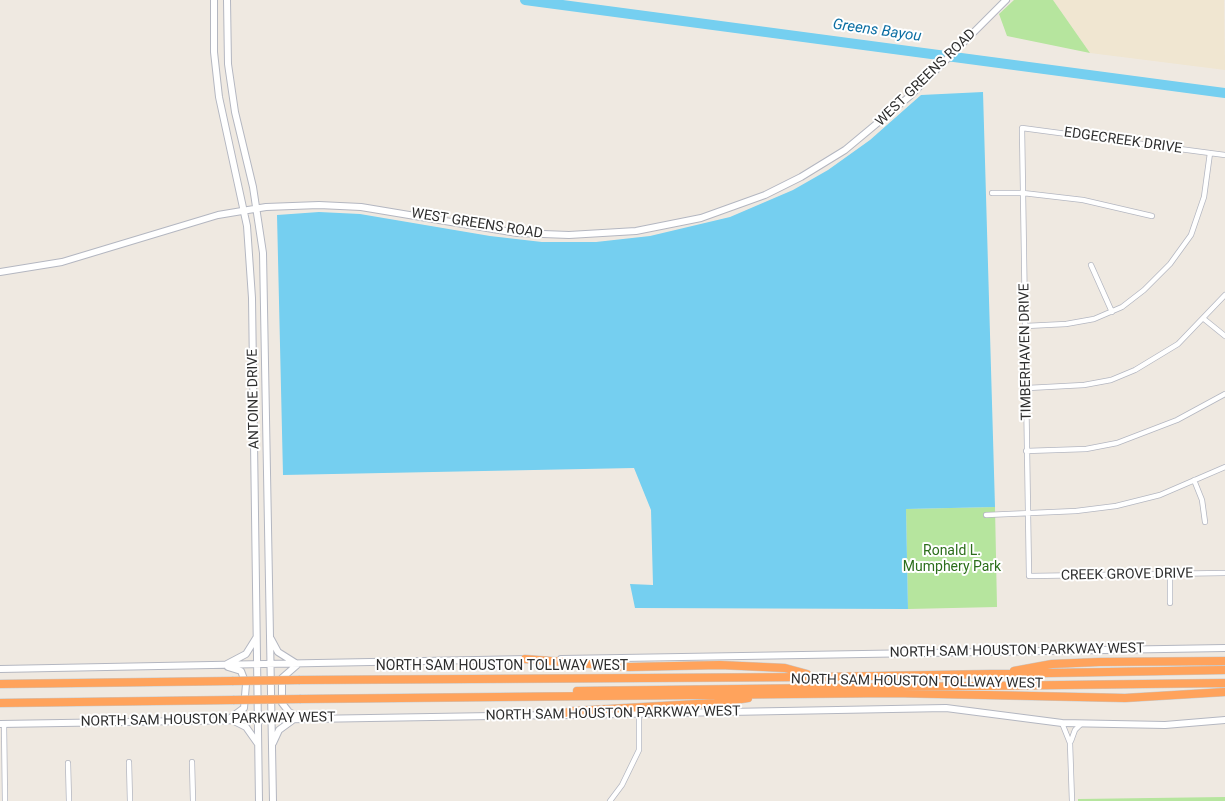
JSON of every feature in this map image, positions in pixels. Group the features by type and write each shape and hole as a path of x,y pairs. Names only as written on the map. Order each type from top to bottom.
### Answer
{"highway":[{"path":"525,659 629,667 720,665 785,668 816,677"},
{"name":"NORTH SAM HOUSTON TOLLWAY WEST","path":"1005,673 1023,668 1099,662 1225,661"},
{"name":"NORTH SAM HOUSTON TOLLWAY WEST","path":"0,684 816,677 1225,670"},
{"name":"NORTH SAM HOUSTON TOLLWAY WEST","path":"518,695 648,689 1225,683"},
{"name":"NORTH SAM HOUSTON TOLLWAY WEST","path":"0,703 518,695 892,692 1125,698 1225,692"},
{"path":"552,716 573,711 715,703 778,694"}],"main road":[{"name":"ANTOINE DRIVE","path":"214,0 214,52 223,115 244,210 252,298 259,801"},
{"name":"ANTOINE DRIVE","path":"227,0 228,64 235,112 257,208 263,253 273,801"},
{"name":"WEST GREENS ROAD","path":"0,272 62,262 218,215 257,208 319,205 360,207 491,229 543,235 609,234 676,224 740,205 789,183 824,164 885,119 1006,0"},
{"path":"213,19 227,20"},
{"path":"223,115 235,112"},
{"path":"252,298 265,298"},
{"path":"254,388 266,388"},
{"path":"255,476 268,476"},
{"path":"256,566 269,566"},
{"path":"224,665 247,653 257,634"},
{"path":"270,638 278,652 298,664 282,678 282,703 288,712 299,718"},
{"name":"NORTH SAM HOUSTON PARKWAY WEST","path":"0,669 1225,648"},
{"path":"224,665 241,672 246,684 244,708 228,719"},
{"name":"NORTH SAM HOUSTON PARKWAY WEST","path":"2,724 946,708 1081,724 1165,725 1225,720"},
{"path":"272,746 279,730 299,718"},
{"path":"228,719 246,727 258,745"}],"street":[{"name":"EDGECREEK DRIVE","path":"1022,128 1225,155"},
{"name":"TIMBERHAVEN DRIVE","path":"1022,128 1028,388 1026,450 1029,576"},
{"path":"1026,326 1081,322 1112,312 1133,299 1154,280 1179,253 1191,235 1204,197 1210,153"},
{"path":"992,193 1023,193 1101,203 1152,216"},
{"path":"1090,265 1112,312"},
{"path":"1028,388 1084,385 1123,375 1161,356 1178,344 1225,295"},
{"path":"1204,319 1225,336"},
{"path":"1026,450 1086,449 1117,443 1177,420 1225,394"},
{"path":"986,515 1116,506 1160,495 1225,467"},
{"path":"1194,480 1202,500 1205,522"},
{"name":"CREEK GROVE DRIVE","path":"1029,576 1225,573"},
{"path":"1170,574 1170,604"},
{"path":"610,801 622,785 639,750 639,714"},
{"path":"1062,723 1070,743 1072,801"},
{"path":"2,724 5,801"},
{"path":"1070,743 1075,730 1081,724"},
{"path":"129,762 130,801"},
{"path":"192,762 193,801"},
{"path":"68,763 69,801"}],"shaded area":[{"path":"1053,0 1224,0 1225,70 1090,53"}],"green space":[{"path":"1014,0 1053,0 1090,53 1007,36 999,14"},
{"name":"Ronald L. Mumphery Park","path":"995,507 997,607 908,609 906,509"},
{"path":"1225,797 1225,801 1078,801 1078,799"}],"water":[{"path":"983,92 995,507 906,509 908,609 635,608 630,584 653,585 651,510 634,468 283,475 277,215 319,212 360,214 490,236 542,242 596,242 650,236 730,217 793,190 828,170 870,140 921,95"}],"waterway":[{"name":"Greens Bayou","path":"525,0 1225,93"}]}
